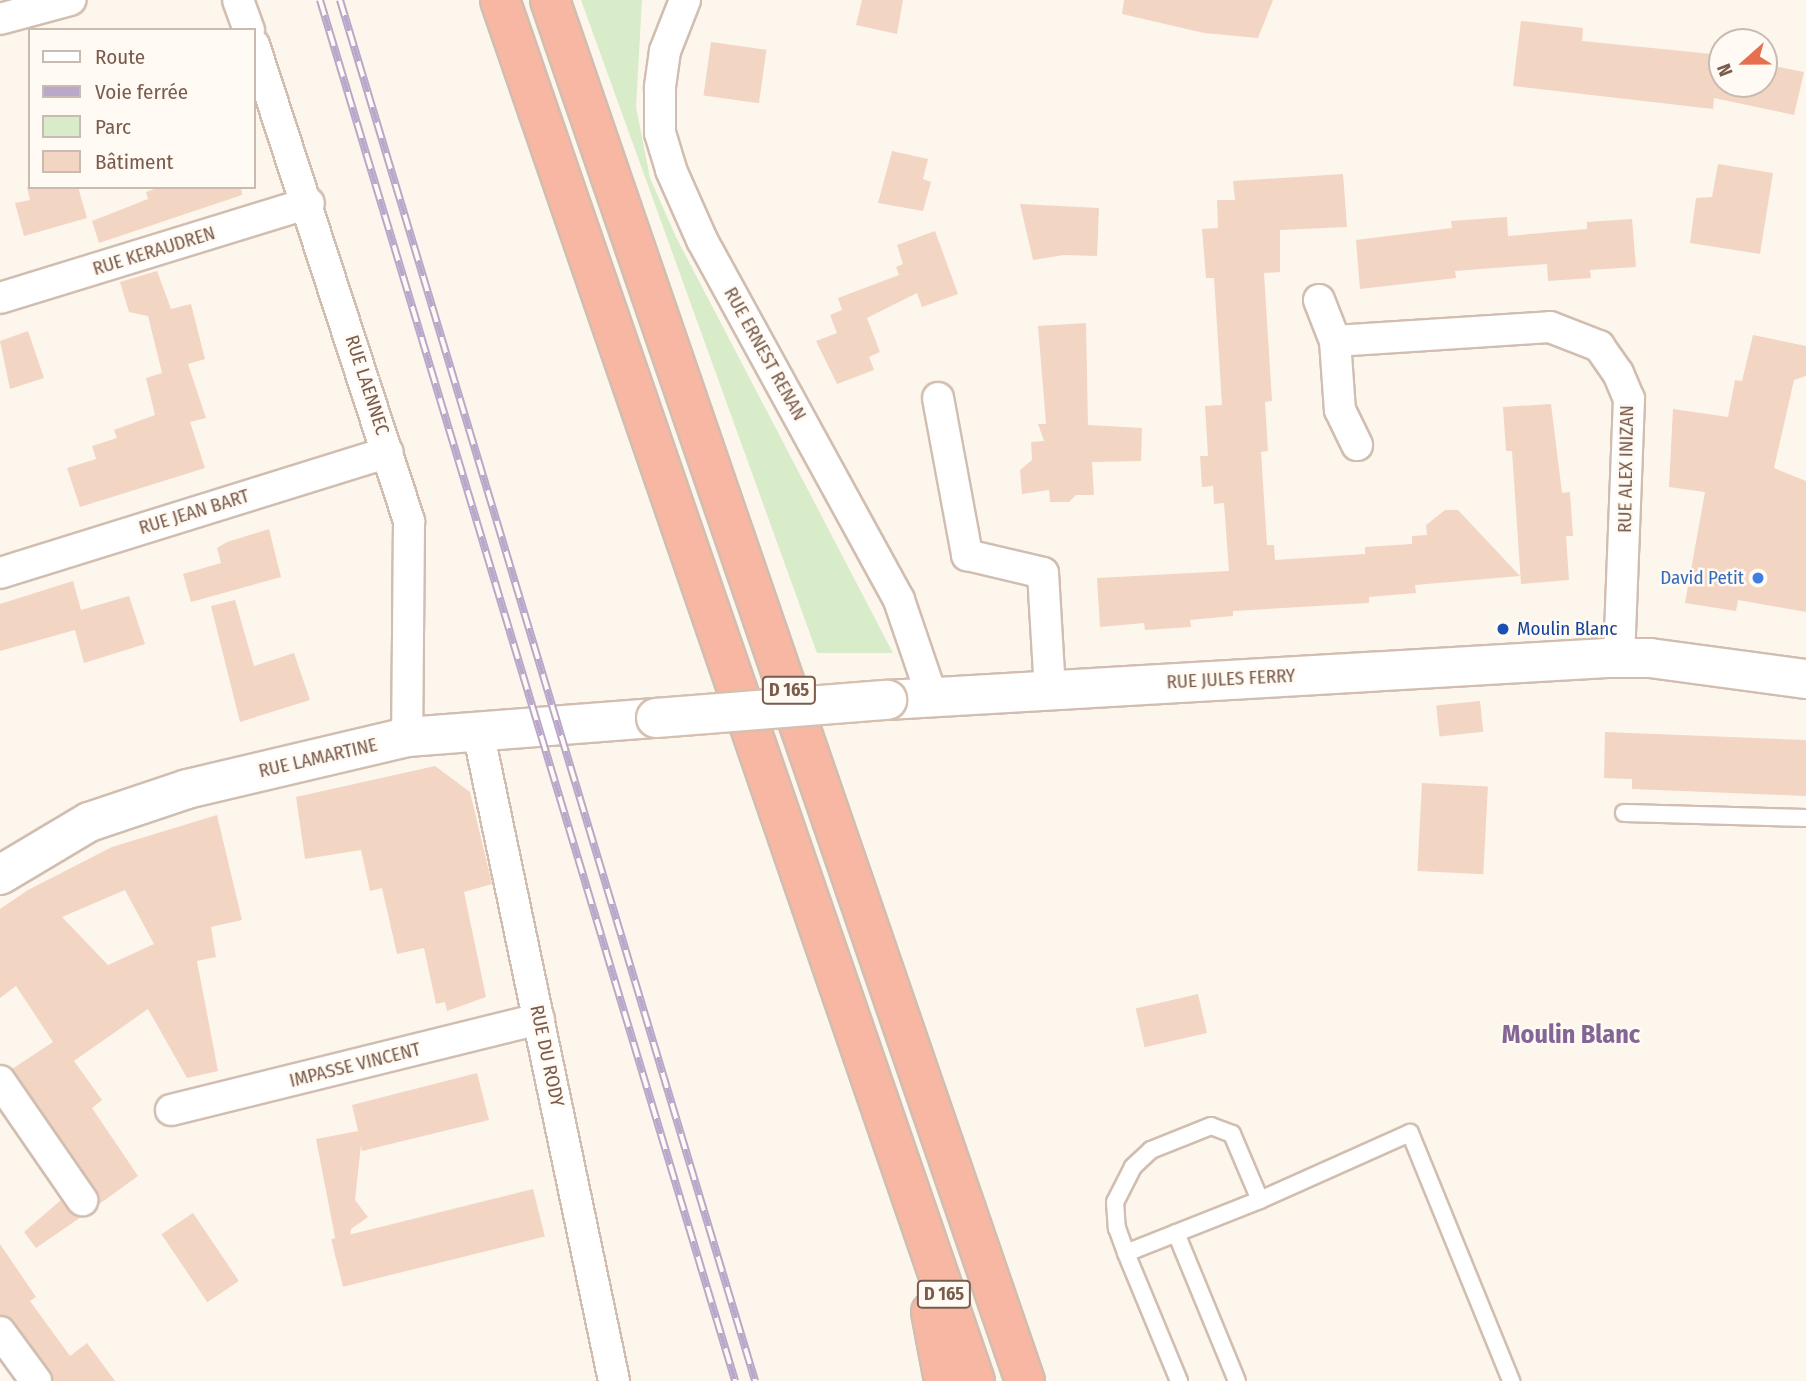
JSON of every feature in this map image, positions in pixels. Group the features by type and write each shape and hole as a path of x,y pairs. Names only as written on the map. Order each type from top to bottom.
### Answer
{"highway":[{"name":"D 165","path":"500,0 975,1381"},
{"name":"D 165","path":"551,0 1025,1381"},
{"path":"914,1207 944,1381"}],"main road":[{"name":"RUE JULES FERRY","path":"656,718 932,697 1619,658 1806,679"},
{"name":"RUE LAMARTINE","path":"0,875 89,822 187,789 407,737 656,718"}],"street":[{"path":"0,19 70,0"},
{"path":"238,0 247,28"},
{"name":"RUE ERNEST RENAN","path":"685,0 665,51 660,88 660,134 671,170 702,240 899,600 932,697"},
{"name":"RUE LAENNEC","path":"256,51 309,203 409,521 407,737"},
{"name":"RUE KERAUDREN","path":"0,298 309,203"},
{"path":"1319,300 1335,341 1340,411 1357,445"},
{"name":"RUE ALEX INIZAN","path":"1335,341 1550,327 1599,346 1618,373 1629,399 1619,658"},
{"path":"938,398 967,555 1043,573 1050,690"},
{"name":"RUE JEAN BART","path":"0,573 388,452"},
{"name":"RUE DU RODY","path":"478,731 614,1381"},
{"name":"IMPASSE VINCENT","path":"171,1111 539,1019"},
{"path":"0,1081 82,1200"},
{"path":"0,1332 36,1381"}],"lane":[{"path":"1624,813 1806,818"},
{"path":"1179,1381 1117,1228 1115,1202 1133,1167 1151,1150 1211,1126 1232,1134 1260,1200"},
{"path":"1126,1253 1260,1200 1410,1133 1511,1381"},
{"path":"1176,1233 1237,1381"}],"green space":[{"path":"581,0 642,0 636,107 650,178 676,237 893,653 817,653"}],"building":[{"path":"862,0 903,0 897,34 856,25"},
{"path":"1124,0 1273,0 1258,38 1204,33 1122,14"},
{"path":"1521,21 1583,28 1582,41 1708,54 1708,98 1714,98 1713,109 1513,86"},
{"path":"711,42 766,50 759,103 703,95"},
{"path":"1778,67 1804,72 1794,115 1714,98 1778,98"},
{"path":"892,151 928,159 923,179 931,182 923,211 878,203"},
{"path":"1718,164 1773,173 1760,254 1690,243 1696,198 1712,197"},
{"path":"1343,174 1347,227 1280,230 1280,272 1264,273 1272,401 1265,402 1268,451 1261,452 1267,545 1274,545 1275,560 1365,554 1365,547 1412,544 1412,536 1427,535 1426,525 1445,510 1458,510 1520,576 1415,585 1416,593 1369,597 1369,603 1233,611 1233,616 1190,620 1191,627 1145,630 1144,623 1100,627 1097,578 1229,571 1224,503 1214,504 1213,486 1202,487 1200,456 1208,456 1205,406 1222,405 1214,278 1206,278 1202,229 1218,228 1217,200 1235,200 1233,181"},
{"path":"27,187 79,189 87,218 24,236 15,203 30,200"},
{"path":"154,189 241,189 242,195 99,243 92,221 148,199 146,192"},
{"path":"1020,204 1099,208 1097,256 1064,255 1033,260"},
{"path":"1507,217 1508,236 1587,229 1587,222 1632,219 1636,267 1590,270 1591,278 1548,281 1547,264 1455,271 1456,278 1360,289 1356,240 1452,228 1451,221"},
{"path":"935,231 958,294 922,307 917,293 867,318 880,352 869,357 874,370 837,384 816,341 837,333 830,315 842,310 838,298 899,275 896,267 903,264 897,245"},
{"path":"157,271 171,309 191,304 205,359 188,364 206,418 190,422 205,468 80,507 67,468 96,459 92,446 117,438 114,430 155,415 146,378 162,373 148,316 129,312 120,282"},
{"path":"1086,323 1088,425 1142,428 1141,461 1092,462 1094,495 1076,495 1069,502 1050,502 1049,490 1022,494 1020,470 1032,460 1031,442 1044,441 1038,424 1046,424 1038,326"},
{"path":"28,331 44,378 10,389 0,341"},
{"path":"1753,335 1806,346 1806,376 1794,380 1774,468 1806,481 1806,612 1738,600 1736,611 1685,603 1705,492 1669,487 1673,409 1728,417 1735,380 1742,381"},
{"path":"1551,404 1562,493 1570,492 1573,536 1566,536 1569,580 1521,584 1512,451 1506,451 1503,407"},
{"path":"269,529 281,577 191,602 183,574 221,563 217,548 227,542"},
{"path":"73,581 81,610 129,596 145,644 84,663 75,630 0,651 0,604"},
{"path":"235,600 254,666 294,653 310,700 240,722 211,606"},
{"path":"1480,701 1483,732 1439,736 1436,706"},
{"path":"1605,732 1806,740 1806,796 1632,789 1632,779 1604,778"},
{"path":"435,766 470,792 492,884 464,892 486,997 447,1011 445,1002 436,1004 424,948 397,954 382,888 370,891 361,850 305,859 296,797"},
{"path":"1422,783 1488,786 1483,874 1417,871"},
{"path":"217,815 242,920 211,927 216,957 197,961 218,1071 187,1078 148,1009 74,1061 102,1100 92,1108 138,1176 98,1205 96,1190 12,1069 53,1042 16,986 0,998 0,909 28,890 112,847","holes":["125,890 154,944 108,965 62,917"]},
{"path":"1198,994 1207,1033 1145,1047 1136,1008"},
{"path":"477,1073 489,1120 362,1151 361,1145 355,1200 368,1217 351,1229 347,1263 340,1263 316,1139 358,1131 352,1105"},
{"path":"533,1189 545,1237 343,1287 331,1239"},
{"path":"61,1200 81,1217 36,1248 24,1232"},
{"path":"193,1213 239,1281 207,1302 161,1234"},
{"path":"0,1244 36,1297 30,1301 70,1356 87,1343 115,1381 53,1381 14,1322 0,1315"}],"railway":[{"path":"320,0 735,1381"},
{"path":"340,0 755,1381"}],"place":[{"name":"David Petit","path":"1758,578"},
{"name":"Moulin Blanc","path":"1503,629"}],"district":[{"name":"Moulin Blanc","path":"1571,1035"}]}
